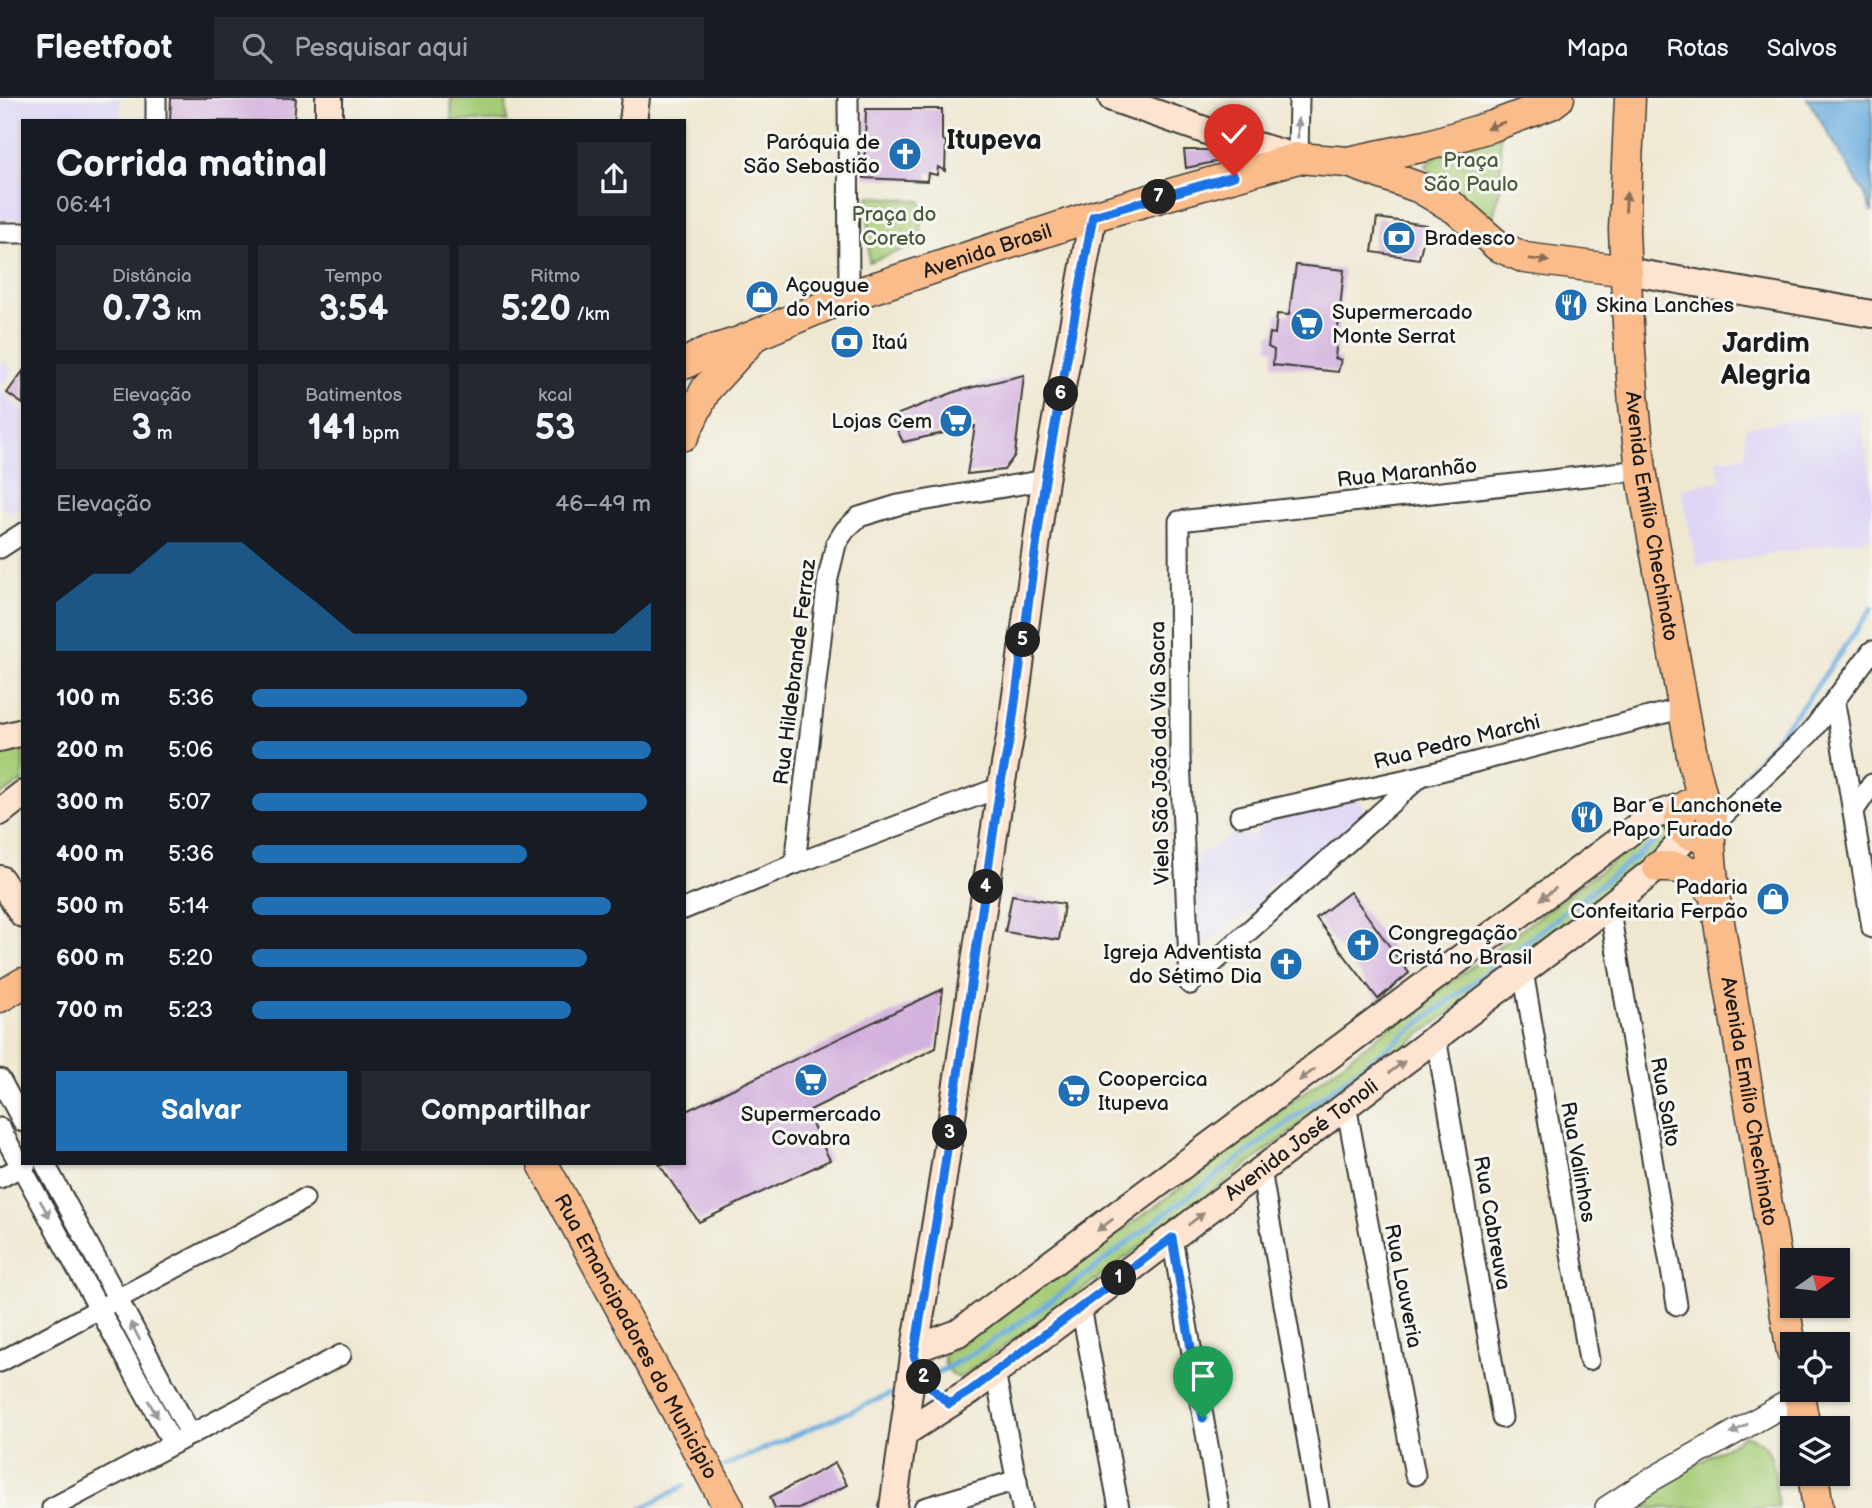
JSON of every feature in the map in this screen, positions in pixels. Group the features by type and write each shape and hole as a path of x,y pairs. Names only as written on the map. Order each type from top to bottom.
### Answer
{"main road":[{"path":"329,98 329,119"},
{"path":"633,119 636,98"},
{"path":"1112,98 1210,132 1298,158 1349,162 1420,188 1455,209 1498,246 1525,258 1627,271 1872,314"},
{"path":"1349,162 1425,146 1493,126 1551,104 1559,98"},
{"path":"1627,271 1624,230 1630,98"},
{"path":"1420,188 1415,170 1417,158 1425,146"},
{"name":"Avenida Brasil","path":"686,363 707,352 849,296 1093,216 1298,158"},
{"path":"893,1508 916,1370 1000,787 1011,732 1045,480 1093,216"},
{"name":"Avenida Emílio Chechinato","path":"1627,271 1628,324 1641,470 1693,761 1697,818 1714,893 1789,1332"},
{"path":"686,425 695,381 732,359 757,334"},
{"path":"0,738 21,733"},
{"path":"0,812 21,796"},
{"name":"Avenida José Tonoli","path":"916,1370 958,1333 1650,817 1697,818"},
{"name":"Avenida José Tonoli","path":"904,1433 995,1372 1609,906 1658,867 1697,818"},
{"path":"1658,867 1680,866 1696,874 1714,893"},
{"path":"0,879 21,911"},
{"path":"0,986 21,981"},
{"path":"0,998 21,982"},
{"name":"Rua Emancipadores do Município","path":"524,1165 572,1260 708,1508"},
{"name":"Rua Emancipadores do Município","path":"544,1165 729,1508"},
{"path":"916,1370 949,1404"},
{"path":"1815,1486 1818,1508"}],"street":[{"path":"156,98 156,119"},
{"path":"848,98 849,296"},
{"path":"1298,98 1298,158"},
{"path":"0,233 21,233"},
{"name":"Rua Maranhão","path":"1179,522 1641,470"},
{"name":"Rua Hildebrande Ferraz","path":"794,864 828,578 836,544 845,530 859,517 898,505 1045,480"},
{"name":"Viela São João da Via Sacra","path":"1179,522 1180,758 1190,984 1421,776"},
{"path":"0,548 21,534"},
{"name":"Avenida José Tonoli","path":"1697,818 1810,733 1872,651"},
{"path":"1835,703 1872,928"},
{"name":"Rua Pedro Marchi","path":"1240,817 1421,776 1684,708"},
{"path":"1853,812 1872,784"},
{"path":"686,908 794,864 1000,787"},
{"name":"Rua Salto","path":"1609,906 1677,1305"},
{"name":"Rua Valinhos","path":"1523,971 1589,1360"},
{"name":"Rua Cabreuva","path":"1436,1037 1502,1418"},
{"path":"0,1079 21,1118"},
{"name":"Rua Louveria","path":"1346,1105 1415,1475"},
{"path":"0,1128 21,1160"},
{"path":"0,1178 24,1165 173,1444"},
{"path":"46,1165 191,1435"},
{"path":"1261,1170 1319,1508"},
{"path":"0,1362 304,1199"},
{"path":"1172,1238 1219,1508"},
{"path":"1081,1307 1119,1508"},
{"path":"52,1508 341,1355"},
{"path":"995,1372 1022,1508"},
{"path":"1607,1508 1784,1402"},
{"path":"925,1508 1017,1480"}],"shaded area":[{"path":"0,98 120,98 120,119 21,119 21,220 0,220"},
{"path":"0,360 13,369 0,390"},
{"path":"0,390 21,410 21,504 12,516 0,505"},
{"path":"1859,408 1872,483 1872,538 1697,566 1681,489 1721,480 1715,460 1745,456 1745,428"},
{"path":"1357,798 1364,806 1363,817 1265,889 1266,898 1205,944 1197,916 1197,852 1207,851 1233,834 1255,834 1268,819"}],"green space":[{"path":"451,98 506,98 507,119 452,119"},
{"name":"Praça São Paulo","path":"1500,136 1501,185 1490,230 1434,180 1426,165 1443,149"},
{"name":"Praça do Coreto","path":"868,196 921,201 922,243 869,262"},
{"path":"21,742 21,782 0,795 0,751"},
{"path":"1659,827 1666,827 1671,838 1644,865 1064,1304 959,1378 948,1370 944,1355 1152,1209"},
{"path":"1744,1436 1755,1439 1769,1453 1775,1475 1778,1508 1623,1508"}],"water":[{"path":"1807,98 1872,98 1872,213 1864,193"}],"building":[{"path":"171,98 296,98 294,119 170,119"},
{"name":"Paróquia de São Sebastião","path":"866,109 942,109 942,139 946,142 945,171 938,167 937,175 928,173 927,181 864,178"},
{"path":"1184,150 1216,150 1238,157 1186,168"},
{"name":"Bradesco","path":"1377,218 1427,225 1419,259 1372,252"},
{"name":"Supermercado Monte Serrat","path":"1296,265 1344,270 1335,358 1341,360 1338,372 1273,365 1274,350 1268,347 1270,333 1275,334 1277,314 1289,315"},
{"path":"21,374 21,403 7,393"},
{"name":"Lojas Cem","path":"1024,375 1015,455 1004,470 967,474 975,426 903,442 891,417 957,391"},
{"name":"Congregação Cristá no Brasil","path":"1350,892 1409,973 1378,999 1316,918"},
{"path":"1012,895 1064,904 1059,940 1005,932"},
{"name":"Supermercado Covabra","path":"943,989 936,1048 806,1112 830,1160 699,1222 660,1165 686,1165 686,1111"},
{"path":"835,1463 847,1485 801,1508 775,1508 770,1497"}],"waterway":[{"path":"1741,781 1807,700 1872,608"},
{"path":"921,1381 988,1344 1052,1300 1660,838"},
{"path":"722,1467 902,1389"},
{"path":"642,1508 684,1486"}],"place":[{"name":"Paróquia de São Sebastião","path":"905,154"},
{"name":"Bradesco","path":"1399,238"},
{"name":"Açougue do Mario","path":"762,297"},
{"name":"Skina Lanches","path":"1571,305"},
{"name":"Supermercado Monte Serrat","path":"1307,324"},
{"name":"Itaú","path":"847,342"},
{"name":"Lojas Cem","path":"956,421"},
{"name":"Bar e Lanchonete Papo Furado","path":"1587,817"},
{"name":"Padaria Confeitaria Ferpão","path":"1773,899"},
{"name":"Congregação Cristá no Brasil","path":"1363,945"},
{"name":"Igreja Adventista do Sétimo Dia","path":"1286,964"},
{"name":"Supermercado Covabra","path":"811,1080"},
{"name":"Coopercica Itupeva","path":"1074,1091"}],"district":[{"name":"Itupeva","path":"994,140"},
{"name":"Jardim Alegria","path":"1766,359"}],"route":[{"path":"1203,1418 1172,1238 970,1391 949,1404 932,1390 914,1356 1000,787 1011,732 1045,480 1093,216 1234,176"}]}
